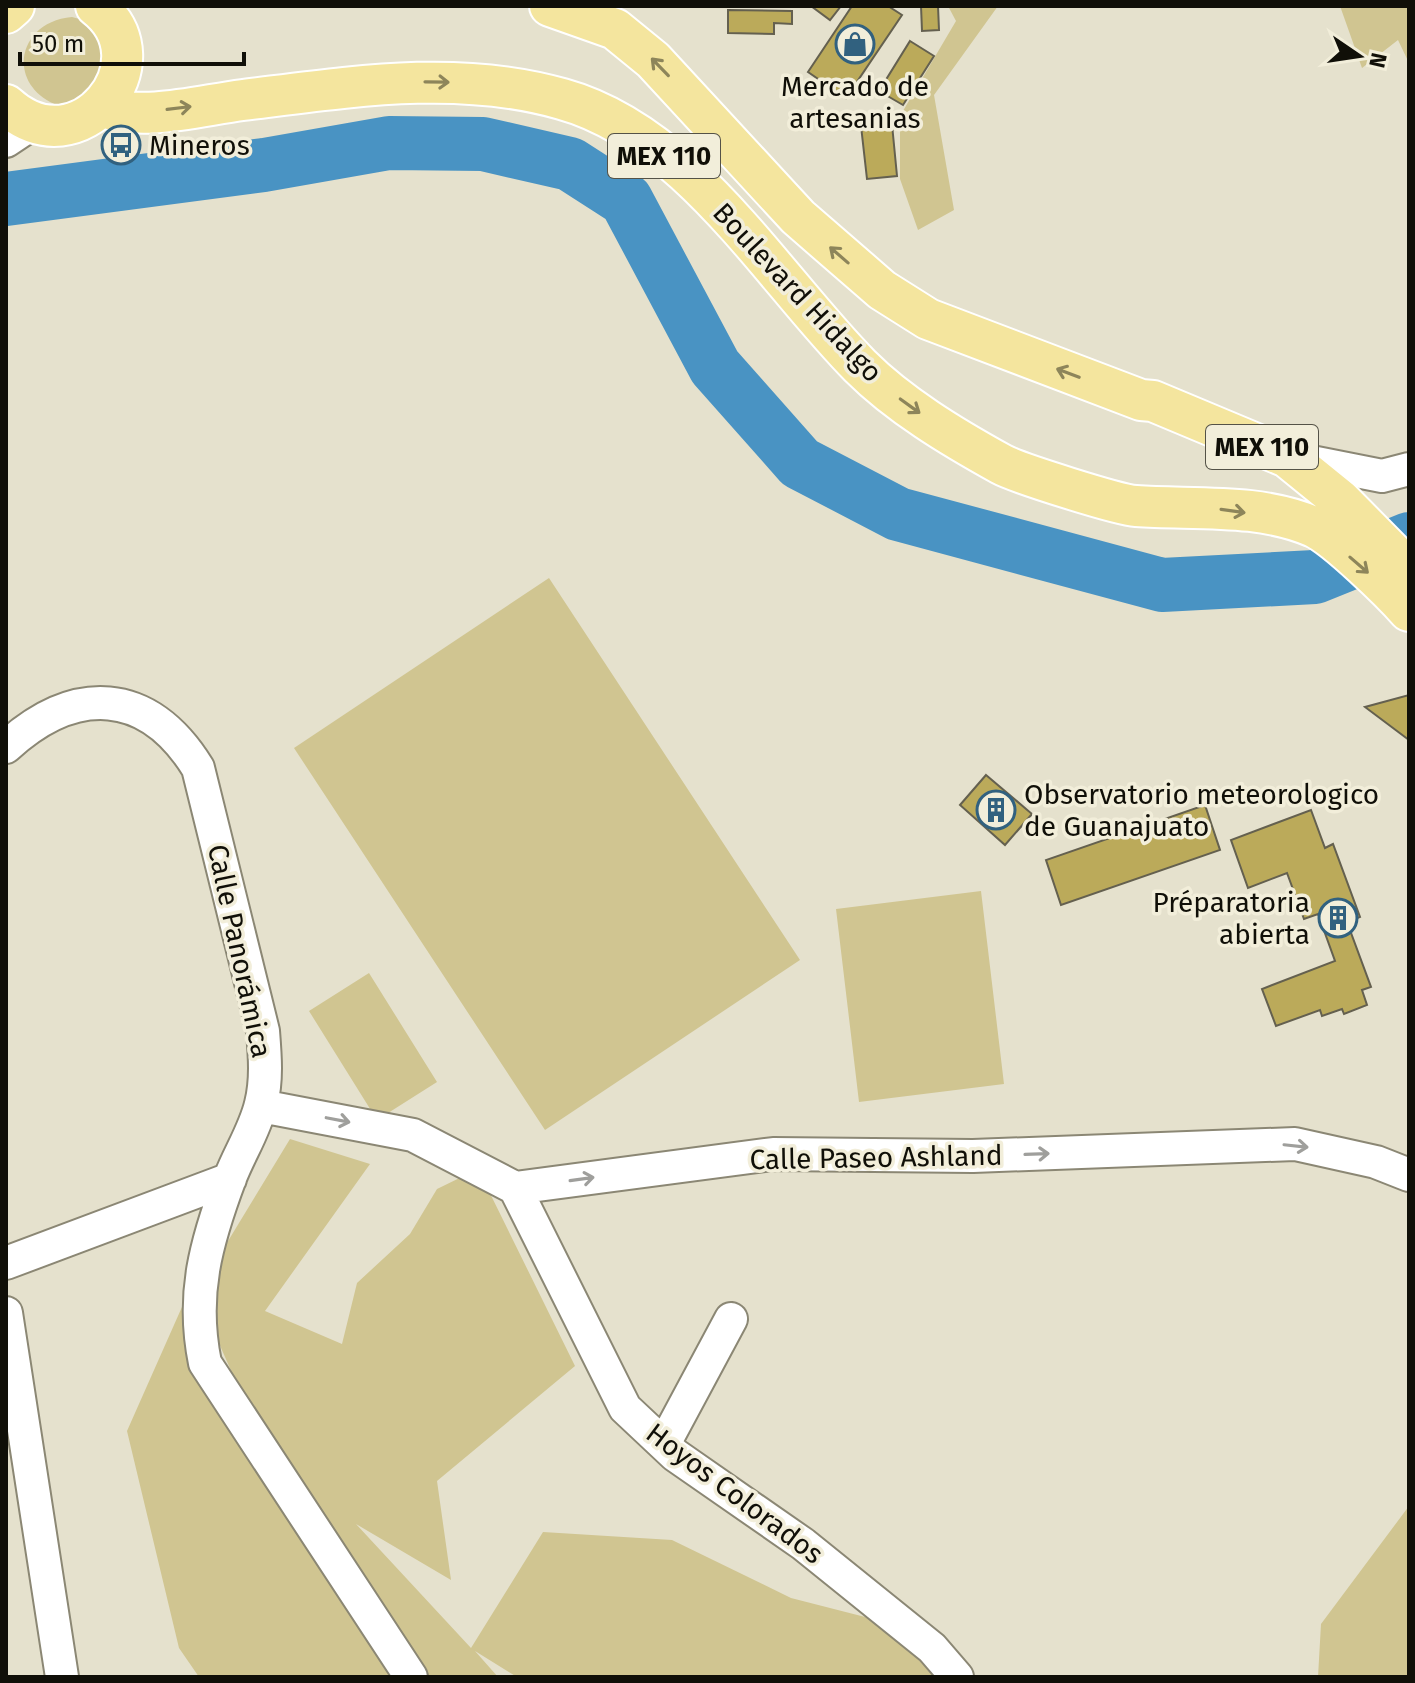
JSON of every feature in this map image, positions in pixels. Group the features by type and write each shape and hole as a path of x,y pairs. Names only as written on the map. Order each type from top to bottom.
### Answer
{"main road":[{"path":"6,13 14,6"},
{"path":"14,120 70,125 102,107 113,92 122,57 112,23 96,6"},
{"name":"Boulevard Hidalgo","path":"550,6 615,29 653,60 798,217 882,290 928,319 1287,457"},
{"name":"Boulevard Hidalgo","path":"102,107 144,113 366,85 426,82 473,83 565,100 606,117 691,177 863,369 912,409 1005,466 1141,507 1155,505 1290,518 1329,514"},
{"name":"MEX 110","path":"1287,457 1329,514 1406,594"}],"street":[{"path":"1287,457 1382,476 1409,469"},
{"name":"Calle Panorámica","path":"6,747 28,727 59,712 90,704 140,709 160,721 181,741 198,768 263,1031 266,1065 261,1106 230,1179 197,1293 198,1330 205,1363 411,1677"},
{"path":"261,1106 413,1135 515,1188"},
{"name":"Calle Paseo Ashland","path":"515,1188 773,1154 973,1156 1295,1144 1376,1162 1409,1175"},
{"path":"6,1263 230,1179"},
{"name":"Hoyos Colorados","path":"515,1188 625,1408 664,1444 803,1544 932,1648 957,1677"},
{"path":"6,1313 62,1677"},
{"path":"664,1444 731,1319"}],"shaded area":[{"path":"948,6 998,6 934,95 954,210 918,230 900,179 900,116 956,21"},
{"path":"1340,6 1409,6 1409,63 1398,40 1362,68"},
{"path":"72,17 87,21 108,40 100,95 59,106 42,97 30,84 24,56 29,42 39,30 53,21"},
{"path":"549,578 800,960 545,1130 294,748"},
{"path":"981,891 1004,1084 859,1102 836,909"},
{"path":"369,973 437,1082 377,1120 309,1011"},
{"path":"290,1139 370,1164 265,1311 342,1344 357,1283 410,1234 437,1189 478,1169 575,1366 437,1481 451,1580 356,1524 471,1648 543,1532 672,1540 791,1598 908,1628 949,1677 517,1677 475,1651 498,1677 199,1677 179,1648 127,1431 209,1246 208,1274","holes":["207,1316 247,1407 205,1363"]},
{"path":"1409,1506 1409,1677 1318,1677 1321,1624"}],"building":[{"path":"811,6 841,6 830,20"},
{"name":"Mercado de artesanias","path":"852,6 888,6 902,15 846,98 808,72"},
{"path":"921,6 938,6 939,30 922,31"},
{"path":"728,10 792,11 792,24 774,23 774,34 728,33"},
{"path":"910,41 934,56 903,105 879,91"},
{"path":"891,114 897,176 867,179 860,117"},
{"path":"1409,695 1409,740 1365,707"},
{"name":"Observatorio meteorologico de Guanajuato","path":"986,775 1032,814 1005,845 960,805"},
{"path":"1205,805 1220,850 1061,905 1046,860"},
{"name":"Préparatoria abierta","path":"1311,810 1325,848 1333,844 1360,917 1347,922 1371,987 1362,990 1367,1005 1344,1014 1342,1009 1322,1016 1320,1010 1276,1026 1262,989 1335,961 1318,914 1304,919 1287,873 1248,888 1231,840"}],"waterway":[{"path":"6,199 264,165 389,143 483,144 570,164 626,200 715,367 800,463 898,514 1162,585 1315,577 1409,539"}],"place":[{"name":"Mercado de artesanias","path":"855,44"},
{"name":"Mineros","path":"121,145"},
{"name":"Observatorio meteorologico de Guanajuato","path":"996,810"},
{"name":"Préparatoria abierta","path":"1338,918"}]}
